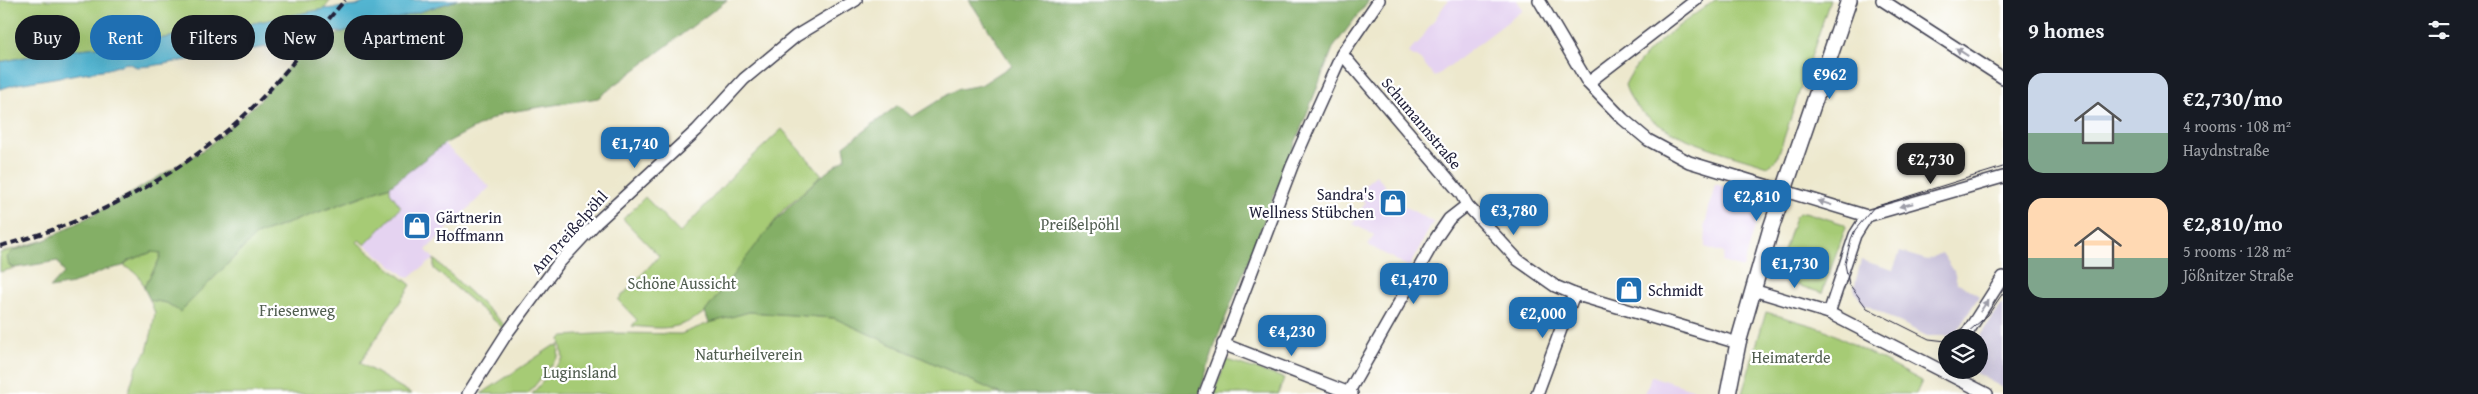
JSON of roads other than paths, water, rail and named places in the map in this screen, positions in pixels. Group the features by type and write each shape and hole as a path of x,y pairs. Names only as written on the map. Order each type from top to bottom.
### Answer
{"street":[{"name":"Am Preißelpöhl","path":"468,394 507,333 558,264 596,224 697,130 744,79 796,36 856,0"},
{"path":"1205,394 1292,166 1342,54 1379,0"},
{"path":"1539,0 1588,83 1623,119 1665,151 1688,162 1867,216 2003,178"},
{"path":"1588,83 1696,0"},
{"path":"1728,394 1738,343 1783,190 1849,0"},
{"path":"1882,0 2003,78"},
{"name":"Schumannstraße","path":"1342,54 1461,194 1467,205 1518,260 1555,286 1574,294 1738,343"},
{"path":"1223,344 1350,393 1436,238 1449,219 1467,205"},
{"path":"1830,313 1855,235 1867,216"},
{"path":"1969,329 2003,277"},
{"path":"1753,290 1830,313 1938,365"},
{"path":"1537,394 1574,294"},
{"path":"1962,379 1987,394"}],"water":[{"path":"370,0 457,0 409,15 344,15 344,32 342,32 334,32 334,15 294,15 324,9 356,6"},
{"path":"265,21 265,47 255,49 255,23"},
{"path":"171,36 171,60 188,60 137,67 127,63 108,69 17,84 0,89 0,62 15,59 80,60 80,49 90,48 90,60 161,60 161,38"}],"tram line":[{"path":"1938,340 1929,339 1867,308 1849,284 1845,264 1851,239 1855,230 1874,207 2003,167"},
{"path":"1972,329 1988,315 2003,293"}],"railway":[{"path":"0,246 36,236 106,208 139,191 202,150 232,127 259,101 345,0"}],"place":[{"name":"Sandra's Wellness Stübchen","path":"1393,203"},
{"name":"Gärtnerin Hoffmann","path":"417,226"},
{"name":"Schmidt","path":"1629,290"}],"park label":[{"name":"Preißelpöhl","path":"1080,224"},
{"name":"Schöne Aussicht","path":"682,283"},
{"name":"Friesenweg","path":"297,310"},
{"name":"Naturheilverein","path":"749,354"},
{"name":"Heimaterde","path":"1791,357"},
{"name":"Luginsland","path":"580,372"}]}
